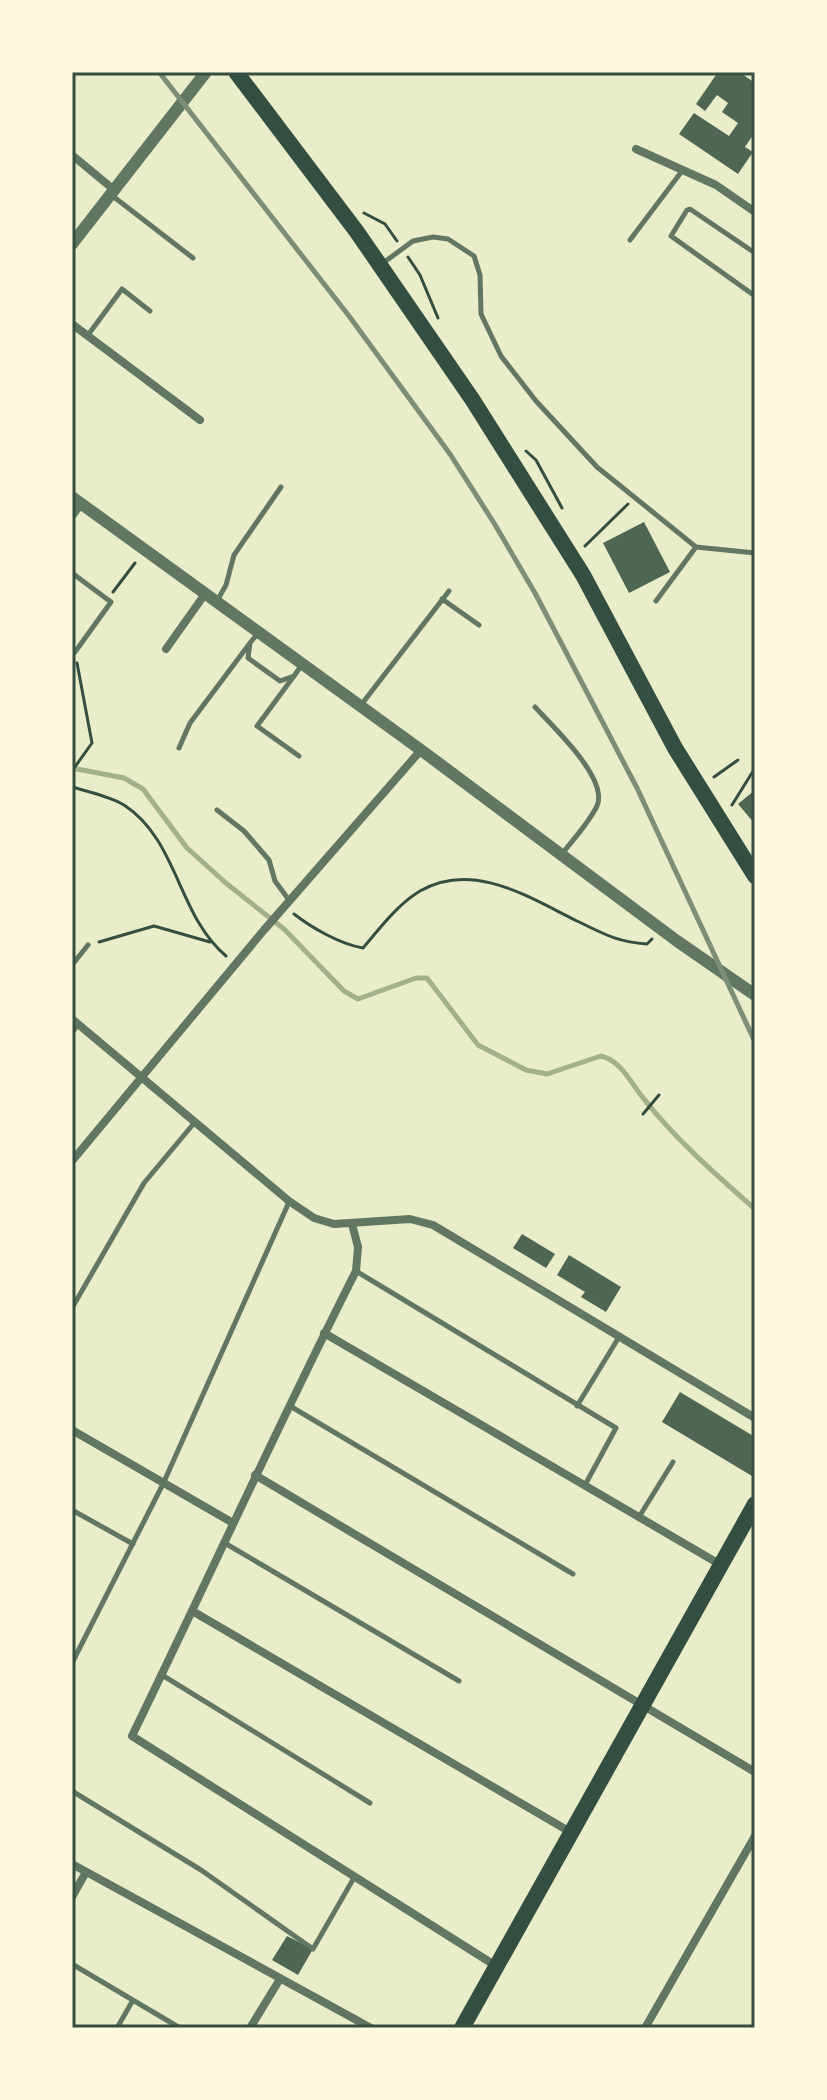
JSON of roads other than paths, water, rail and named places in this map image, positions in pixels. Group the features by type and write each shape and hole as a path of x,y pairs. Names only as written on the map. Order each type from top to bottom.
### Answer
{"main road":[{"path":"236,72 379,266 472,399 583,575 675,748 755,876"},
{"path":"467,2026 496,1966 721,1565 753,1514"}],"street":[{"path":"72,244 160,127 206,72"},
{"path":"636,149 716,185 755,212"},
{"path":"72,155 112,191"},
{"path":"72,324 200,420"},
{"path":"72,516 76,500 216,602 254,638 302,664 660,929 754,994"},
{"path":"166,649 205,594"},
{"path":"72,1161 264,930 421,750"},
{"path":"75,1022 289,1201 314,1218 334,1224 410,1219 433,1225 755,1418"},
{"path":"352,1224 358,1247 356,1271 255,1475 194,1612 132,1736 496,1966"},
{"path":"324,1333 721,1565"},
{"path":"72,1430 233,1523"},
{"path":"255,1475 755,1772"},
{"path":"194,1612 572,1834"},
{"path":"645,2028 755,1836"},
{"path":"72,1864 371,2028"},
{"path":"72,1897 86,1872"},
{"path":"250,2028 280,1979"}],"lane":[{"path":"630,240 683,170"},
{"path":"112,191 193,258"},
{"path":"755,253 690,209 671,236 755,296"},
{"path":"379,266 413,241 433,237 448,239 474,256 480,275 481,314 501,356 536,401 597,467 696,547 755,553"},
{"path":"87,335 122,289 150,311"},
{"path":"216,602 226,585 234,555 281,487"},
{"path":"656,601 696,547"},
{"path":"72,573 111,602 75,652"},
{"path":"360,706 449,591"},
{"path":"442,599 479,625"},
{"path":"254,638 248,658 280,681 294,676"},
{"path":"179,748 190,723 254,638"},
{"path":"299,756 257,726 302,664"},
{"path":"535,707 585,764 598,791 598,805 562,855"},
{"path":"217,810 244,831 269,860 285,907"},
{"path":"72,965 88,945"},
{"path":"72,1033 75,1022"},
{"path":"72,1308 144,1183 195,1121"},
{"path":"72,1663 163,1484 289,1201"},
{"path":"356,1271 616,1428 585,1486"},
{"path":"577,1406 619,1337"},
{"path":"290,1406 573,1574"},
{"path":"639,1517 673,1462"},
{"path":"72,1510 133,1544"},
{"path":"223,1542 459,1681"},
{"path":"162,1675 370,1803"},
{"path":"72,1791 201,1870 313,1949 355,1876"},
{"path":"72,1964 180,2028"},
{"path":"117,2028 133,2000"}],"waterway":[{"path":"72,768 124,778 143,789 187,848 284,929 344,991 358,999 416,978 427,978 478,1045 526,1070 547,1074 601,1056 607,1058 623,1071 680,1140 755,1209"}],"railway":[{"path":"159,72 349,316 450,454 494,523 535,593 637,788 755,1042"}]}
